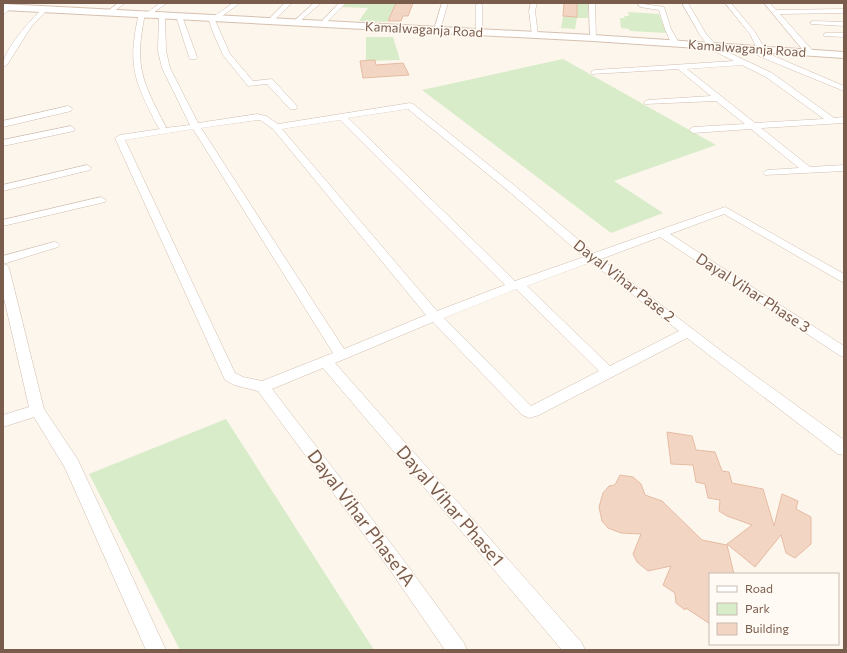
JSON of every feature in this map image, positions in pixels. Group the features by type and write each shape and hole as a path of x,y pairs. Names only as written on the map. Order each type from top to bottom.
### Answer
{"main road":[{"name":"Kamalwaganja Road","path":"5,9 145,13 593,38 844,55"}],"street":[{"path":"110,12 122,3"},
{"path":"162,127 140,83 137,65 137,34 145,13 164,3"},
{"path":"236,3 213,17 215,30 227,55 251,84 269,81 293,107"},
{"path":"270,21 289,3"},
{"path":"296,22 318,3"},
{"path":"322,24 343,3"},
{"path":"438,30 445,3"},
{"path":"534,3 532,11 535,35"},
{"path":"592,3 593,38"},
{"path":"640,3 642,6 662,8 668,29 675,43"},
{"path":"685,3 709,45 769,75 833,121"},
{"path":"728,3 753,33 757,48 764,55 844,89"},
{"path":"767,3 810,53"},
{"path":"478,32 479,5"},
{"path":"3,65 28,26 45,9"},
{"path":"776,12 844,11"},
{"path":"162,14 162,51 166,68 195,126 341,355"},
{"path":"179,16 193,57"},
{"path":"813,23 844,24"},
{"path":"826,35 844,35"},
{"path":"596,72 744,63"},
{"path":"680,67 807,170"},
{"path":"648,102 719,98"},
{"name":"Dayal Vihar Pase 2","path":"342,117 410,106 516,192 593,258 688,332 844,449"},
{"path":"3,124 68,109"},
{"path":"688,332 610,374 530,412 527,411 434,316 276,127 263,118 257,117 120,138 162,228 190,295 230,376 239,381 264,387 434,316 515,285 725,210 844,279"},
{"path":"276,127 342,117 515,285 610,374"},
{"path":"693,130 844,120"},
{"path":"3,143 71,129"},
{"path":"3,188 87,168"},
{"path":"768,173 844,168"},
{"path":"3,223 101,200"},
{"name":"Dayal Vihar Phase 3","path":"661,233 844,352"},
{"path":"3,260 54,245"},
{"path":"3,268 37,410 72,465 156,650"},
{"name":"Dayal Vihar Phase1","path":"326,362 575,650"},
{"name":"Dayal Vihar Phase1A","path":"264,387 396,564 457,650"},
{"path":"3,422 37,410"}],"green space":[{"path":"345,3 396,3 387,22 359,21 368,8 341,7"},
{"path":"577,3 588,4 588,18 577,18 575,29 561,28 563,16 577,17"},
{"path":"628,12 659,14 666,33 630,31 629,29 621,28 620,18 629,16"},
{"path":"366,37 393,37 400,60 366,61"},
{"path":"563,59 716,145 614,181 663,213 611,233 422,90"},
{"path":"226,419 374,650 180,650 89,474"}],"building":[{"path":"396,3 413,3 408,16 403,16 401,21 388,21"},
{"path":"564,3 577,3 577,17 563,16"},
{"path":"375,60 376,65 403,63 409,75 363,78 360,61"},
{"path":"667,432 692,436 696,450 715,452 722,471 729,472 732,483 763,489 774,526 782,494 798,501 796,509 811,517 811,544 795,558 786,553 781,535 755,567 727,544 752,525 727,516 719,511 720,500 708,498 705,484 696,482 693,465 671,464"},
{"path":"620,475 633,477 641,484 645,495 662,501 702,540 727,545 734,573 709,573 709,623 686,608 685,610 676,603 675,593 663,585 671,566 648,571 637,562 633,554 641,534 621,533 608,528 602,521 599,507 603,493 609,486 615,485"}]}
